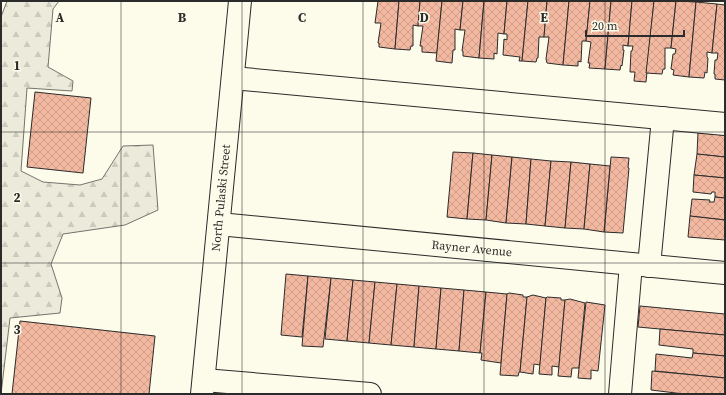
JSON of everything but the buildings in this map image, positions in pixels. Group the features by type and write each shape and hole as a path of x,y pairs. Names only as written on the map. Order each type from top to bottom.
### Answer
{"street":[{"name":"North Pulaski Street","path":"203,387 240,1"},
{"path":"233,78 725,124"},
{"path":"620,394 663,118"},
{"name":"Rayner Avenue","path":"218,224 725,273"},
{"path":"203,387 370,394"}],"green space":[{"path":"7,1 59,1 53,9 48,67 73,81 72,91 27,88 21,171 43,182 80,185 102,179 123,146 153,145 158,210 125,225 63,234 51,264 62,298 60,313 10,318 1,394 1,17"}]}
